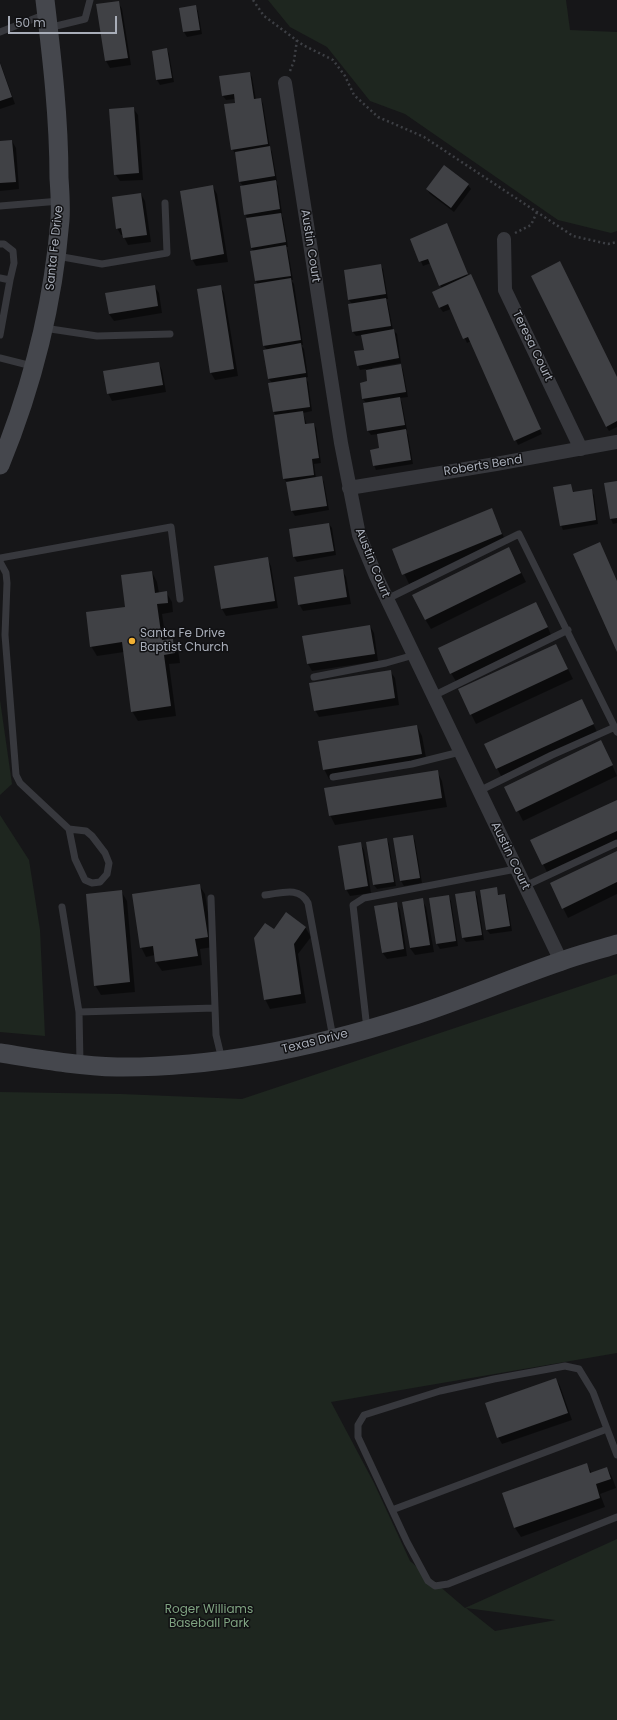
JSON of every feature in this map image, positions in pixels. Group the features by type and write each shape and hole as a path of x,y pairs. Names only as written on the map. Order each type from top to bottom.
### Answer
{"street":[{"name":"Santa Fe Drive","path":"0,465 16,426 44,328 60,219 59,150 47,14"},
{"name":"Austin Court","path":"285,83 341,443 359,535 387,599 560,961"},
{"name":"Teresa Court","path":"504,239 505,290 581,449"},
{"name":"Roberts Bend","path":"349,488 496,464 617,442"},
{"name":"Texas Drive","path":"0,1053 48,1061 117,1067 194,1064 264,1054 333,1038 410,1017 560,961 617,944"}],"lane":[{"path":"1,30 47,14 85,19 90,0"},
{"path":"0,206 60,201"},
{"path":"55,256 102,264 167,253 165,203"},
{"path":"0,244 4,244 13,251 14,263 0,335"},
{"path":"0,278 10,280"},
{"path":"44,328 97,336 170,334"},
{"path":"0,358 34,367"},
{"path":"0,558 171,527 180,598"},
{"path":"387,599 519,534 568,630 616,730 552,755 479,791"},
{"path":"0,562 6,573 7,583 5,635 16,775 20,783 69,829 75,859 85,880 92,883 100,882 107,874 109,863 105,854 92,836 86,831 69,829"},
{"path":"433,696 568,630"},
{"path":"314,677 386,663 414,655"},
{"path":"333,777 412,764 460,752"},
{"path":"525,886 617,843"},
{"path":"367,1029 353,905 364,898 516,869"},
{"path":"265,895 299,892 304,896 308,903 333,1038"},
{"path":"211,898 216,1036 222,1060"},
{"path":"62,908 79,1012 80,1064"},
{"path":"79,1012 215,1008"},
{"path":"617,1455 593,1392 579,1369 564,1366 440,1391 364,1415 358,1425 358,1437 407,1542 428,1581 435,1586 448,1584 617,1517"},
{"path":"392,1510 607,1428"}],"path":[{"path":"253,0 264,16 297,40 333,60 344,76 354,96 378,117 424,137 573,236 608,244 617,242"},
{"path":"285,83 294,61 297,40"},
{"path":"504,239 531,225 537,212"}],"green space":[{"path":"268,0 566,0 570,30 617,32 617,231 611,233 558,220 405,114 370,101 327,47 290,27"},
{"path":"0,700 12,784 0,795"},
{"path":"0,815 29,860 40,930 45,1036 0,1032"},
{"name":"Roger Williams Baseball Park","path":"617,974 617,1353 331,1402 374,1483 410,1561 465,1608 617,1539 617,1720 0,1720 0,1092 121,1094 242,1099","holes":["466,1608 556,1620 495,1631"]}],"building":[{"path":"119,1 128,58 105,61 96,4"},
{"path":"196,5 200,30 183,32 179,8"},
{"path":"167,48 172,78 156,80 152,51"},
{"path":"0,63 12,97 0,101"},
{"path":"250,72 254,99 261,98 268,144 231,150 224,104 235,103 234,94 222,96 219,76"},
{"path":"134,107 139,173 114,175 109,109"},
{"path":"12,140 16,182 0,183 0,141"},
{"path":"270,146 275,176 239,182 235,152"},
{"path":"444,165 469,184 451,208 426,189"},
{"path":"276,180 280,209 244,215 240,186"},
{"path":"213,185 224,254 191,260 180,191"},
{"path":"141,193 147,235 123,238 121,228 116,229 112,197"},
{"path":"281,213 286,242 251,248 246,218"},
{"path":"447,223 468,274 439,286 428,259 419,262 410,239"},
{"path":"286,245 291,276 255,281 250,251"},
{"path":"560,261 617,377 617,421 606,427 531,276"},
{"path":"381,264 386,294 348,300 344,270"},
{"path":"471,274 541,429 514,441 468,337 463,339 448,304 439,308 432,292"},
{"path":"291,278 301,340 263,346 254,284"},
{"path":"155,285 158,306 109,314 105,293"},
{"path":"221,285 234,369 210,373 197,289"},
{"path":"386,298 391,326 352,332 348,304"},
{"path":"394,329 399,358 357,366 354,351 364,350 361,335"},
{"path":"301,343 306,373 268,379 263,350"},
{"path":"159,362 163,385 107,394 103,371"},
{"path":"401,364 406,392 362,399 360,383 367,381 366,370"},
{"path":"306,377 310,407 273,412 268,383"},
{"path":"400,397 405,425 367,431 363,403"},
{"path":"303,411 305,424 314,423 319,458 312,459 314,475 283,479 274,415"},
{"path":"406,429 411,460 373,466 370,450 379,448 377,434"},
{"path":"322,476 327,506 291,511 286,482"},
{"path":"617,481 617,518 610,519 604,483"},
{"path":"571,484 573,492 592,489 596,520 560,526 553,487"},
{"path":"492,508 502,534 402,575 392,549"},
{"path":"329,523 334,551 293,557 289,529"},
{"path":"600,542 617,581 617,652 573,554"},
{"path":"509,547 521,573 425,620 412,595"},
{"path":"268,557 275,601 221,609 214,566"},
{"path":"343,569 347,597 298,605 294,577"},
{"name":"Santa Fe Drive Baptist Church","path":"152,571 155,593 167,591 168,603 157,604 162,640 173,639 175,653 164,655 171,706 131,712 122,642 90,647 86,612 125,607 121,575"},
{"path":"536,602 548,627 450,674 438,648"},
{"path":"370,625 375,654 307,664 302,636"},
{"path":"556,644 568,669 470,715 458,689"},
{"path":"391,670 395,698 314,711 309,683"},
{"path":"582,699 594,724 496,769 484,744"},
{"path":"417,725 422,754 323,770 318,741"},
{"path":"601,740 613,765 516,812 504,787"},
{"path":"438,770 442,798 329,816 324,788"},
{"path":"617,800 617,831 542,865 530,840"},
{"path":"413,835 420,878 400,881 393,838"},
{"path":"387,838 394,882 373,885 366,842"},
{"path":"361,842 368,886 345,890 338,846"},
{"path":"617,851 617,882 562,909 550,883"},
{"path":"200,884 208,937 195,939 198,956 155,962 153,946 140,948 132,894"},
{"path":"497,887 498,895 505,894 510,926 486,930 480,890"},
{"path":"122,890 130,982 94,986 86,894"},
{"path":"475,891 482,935 462,938 455,894"},
{"path":"449,895 456,941 436,944 429,898"},
{"path":"423,898 430,945 410,948 402,902"},
{"path":"397,902 404,949 382,953 374,906"},
{"path":"286,912 306,927 294,944 301,994 264,1000 254,938 265,923 274,929"},
{"path":"556,1378 568,1413 497,1438 485,1403"},
{"path":"587,1463 590,1473 607,1467 611,1479 596,1484 600,1498 514,1528 502,1493"}],"place":[{"name":"Santa Fe Drive Baptist Church","path":"132,641"}]}
